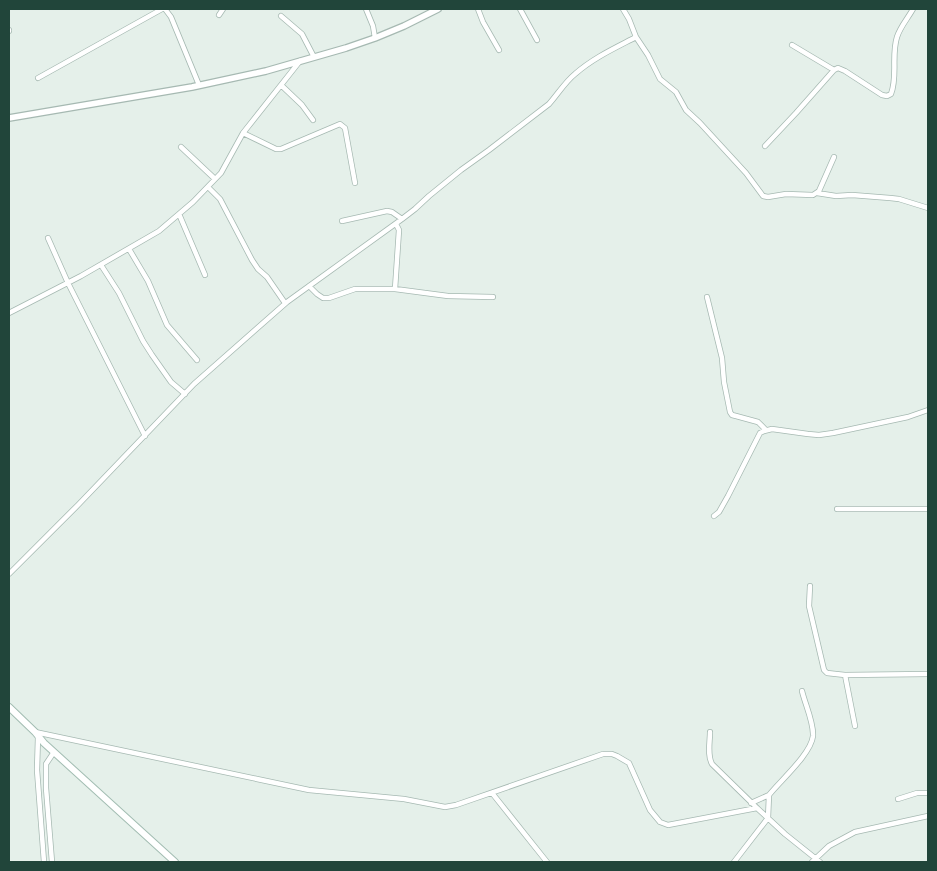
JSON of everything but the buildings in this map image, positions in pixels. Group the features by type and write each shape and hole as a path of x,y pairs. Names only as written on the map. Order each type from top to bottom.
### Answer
{"main road":[{"path":"9,707 44,743 175,862"}],"street":[{"path":"38,78 164,9 171,17 199,85"},
{"path":"218,15 223,9"},
{"path":"366,9 373,26 375,38"},
{"path":"9,118 266,72 375,38 438,9"},
{"path":"478,9 499,50"},
{"path":"520,9 537,40"},
{"path":"623,9 636,37 660,79 676,92 686,110 746,173 763,196 786,194 813,195 817,193 836,196 852,195 899,199 928,208"},
{"path":"765,146 834,70 838,68 882,95 887,96 891,94 894,81 897,37 913,9"},
{"path":"281,16 302,34 314,57"},
{"path":"9,574 184,394 285,303 396,224 442,186 549,104 567,81 576,73 594,60 636,37"},
{"path":"792,45 834,70"},
{"path":"9,313 129,249 160,230 193,202 221,173 243,133 300,61"},
{"path":"281,85 302,105 313,120"},
{"path":"243,133 276,149 281,149 340,124 343,125 355,184"},
{"path":"181,147 215,179"},
{"path":"817,193 834,157"},
{"path":"208,187 220,199 252,260 285,303"},
{"path":"342,221 387,211 402,219"},
{"path":"179,214 205,276"},
{"path":"395,289 399,230 396,224"},
{"path":"48,238 68,283 145,436"},
{"path":"129,249 148,281 167,325 197,360"},
{"path":"101,265 119,293 152,355 172,382 184,394"},
{"path":"309,286 323,298 329,298 355,289 395,289 448,296 493,297"},
{"path":"707,297 722,358 724,382 730,412 736,416 758,422 766,430"},
{"path":"714,516 719,512 728,496 760,433 766,430 772,429 819,435 908,417 928,410"},
{"path":"837,509 928,509"},
{"path":"810,586 809,606 824,670 827,674 928,674"},
{"path":"845,675 855,726"},
{"path":"751,803 769,795 798,763 813,738 802,691"},
{"path":"710,732 710,759 712,764 751,803 816,861 829,846 855,832 928,816"},
{"path":"44,862 37,734 309,790 404,799 445,807 492,793 603,754 612,754 629,763 650,810 660,822 668,825 757,808"},
{"path":"52,862 46,796 46,764 54,752"},
{"path":"492,793 547,862"},
{"path":"898,799 917,793 928,793"},
{"path":"734,862 768,818 769,795"}]}
